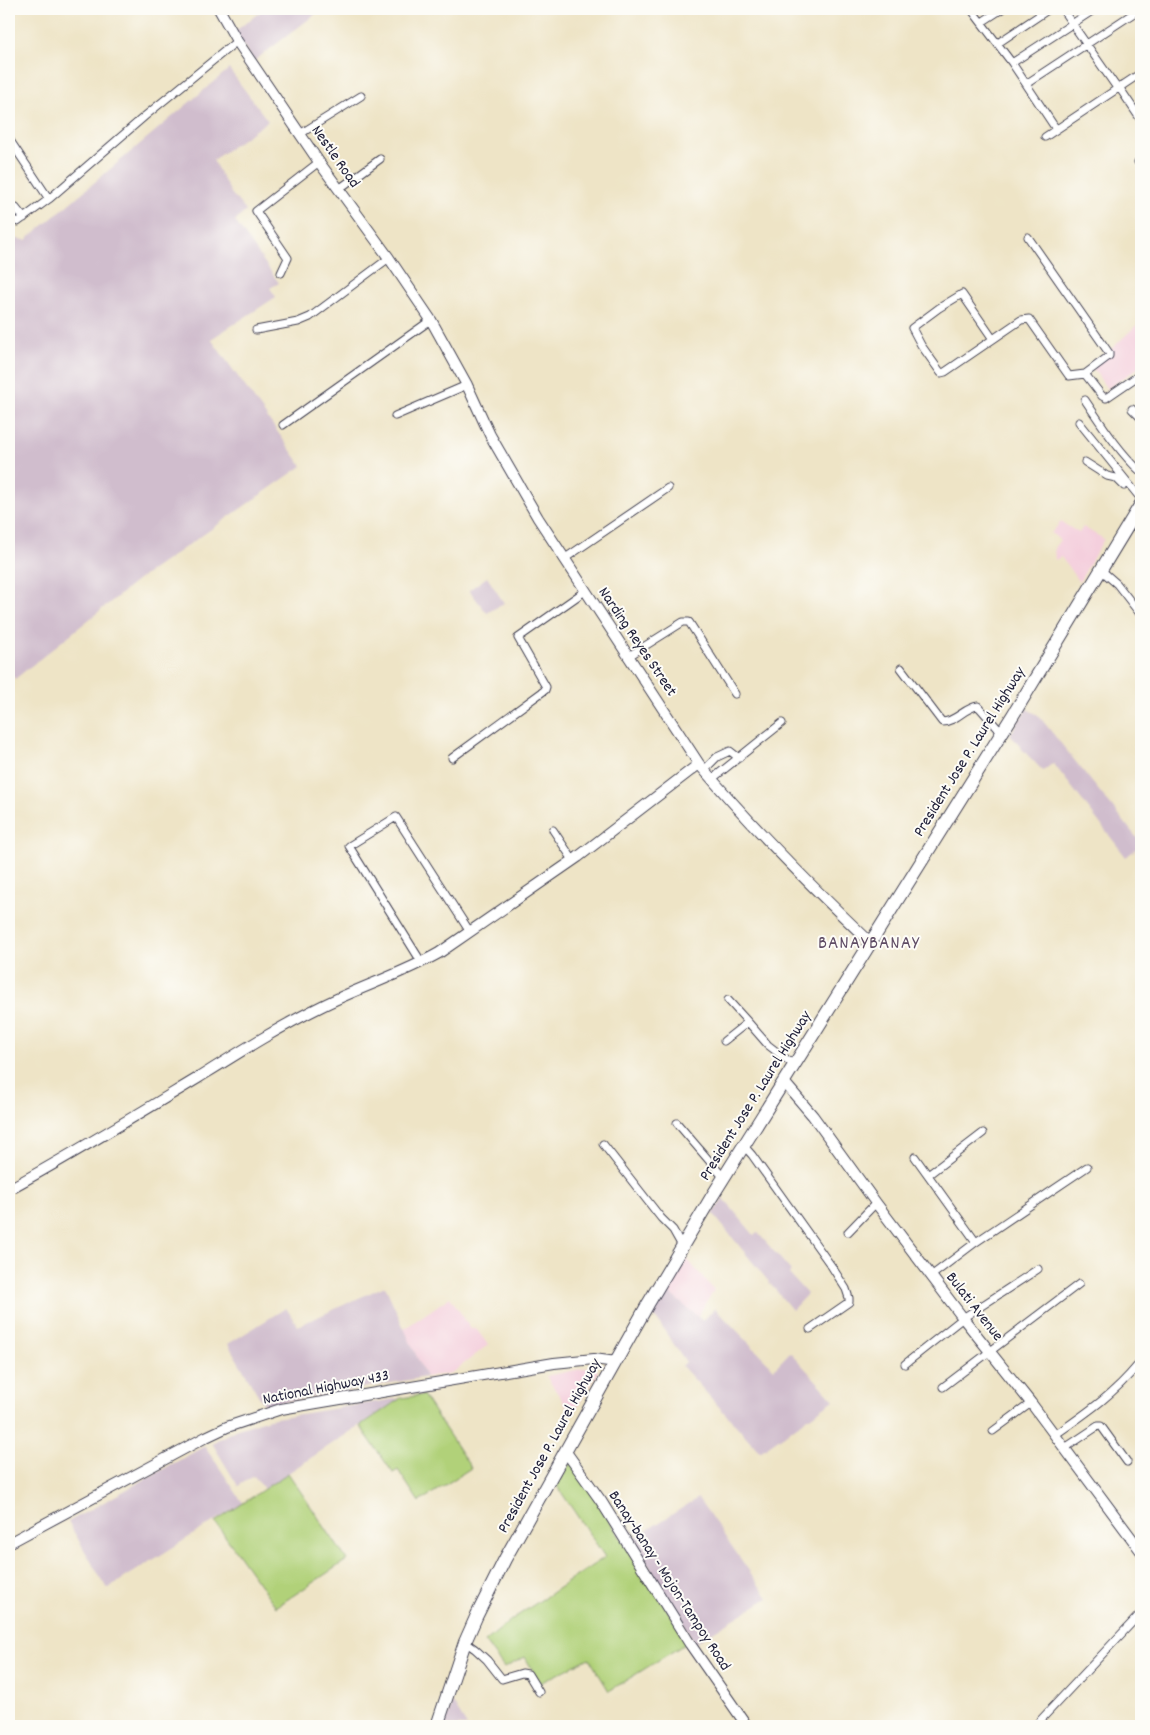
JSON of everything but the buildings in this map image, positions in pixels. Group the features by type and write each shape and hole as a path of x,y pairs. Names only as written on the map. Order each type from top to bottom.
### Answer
{"highway":[{"name":"President Jose P. Laurel Highway","path":"436,1726 465,1642 505,1559 682,1246 1141,503"}],"street":[{"name":"Nestle Road","path":"219,9 237,41 318,162 389,258 431,320"},
{"path":"972,9 998,43 1056,129"},
{"path":"982,22 1002,9"},
{"path":"998,43 1049,9"},
{"path":"1062,9 1086,46 1141,120"},
{"path":"1012,63 1095,9"},
{"path":"1026,84 1140,9"},
{"path":"9,217 16,222 49,199 145,116 237,41"},
{"path":"1045,137 1141,73"},
{"path":"300,134 360,96"},
{"path":"9,139 49,199"},
{"path":"339,190 380,160"},
{"path":"281,273 288,258 256,211 318,162"},
{"path":"9,212 16,208 24,218"},
{"path":"993,339 962,294 912,328 921,345 941,373 954,366 1021,320 1029,319 1067,374 1071,376 1085,374 1108,356 1109,353 1028,237"},
{"path":"256,330 310,318 389,258"},
{"path":"283,425 431,320"},
{"name":"Narding Reyes Street","path":"431,320 467,385 490,435 564,558 702,767 802,876 870,942"},
{"path":"1085,374 1102,396 1106,398 1141,374"},
{"path":"395,416 467,385"},
{"path":"1085,400 1132,464 1141,472"},
{"path":"1132,409 1141,418"},
{"path":"1079,422 1141,503"},
{"path":"1085,462 1120,481 1141,503"},
{"path":"564,558 668,488"},
{"path":"1101,570 1117,584 1141,615"},
{"path":"452,758 545,690 546,687 518,638 585,591"},
{"path":"629,656 683,622 690,622 735,694"},
{"path":"901,668 942,722 948,722 972,707 978,706 1001,732"},
{"path":"712,780 782,724"},
{"path":"9,1190 238,1053 322,1006 422,963 470,932 723,753 730,751 739,758"},
{"path":"422,963 349,846 396,817 470,932"},
{"path":"553,830 573,860"},
{"path":"728,1000 768,1044 794,1066"},
{"path":"724,1040 748,1022"},
{"name":"Bulati Avenue","path":"784,1082 813,1116 963,1318 1032,1403 1141,1551"},
{"path":"677,1123 724,1178"},
{"path":"928,1175 983,1133"},
{"path":"603,1144 661,1218 673,1230 682,1246"},
{"path":"744,1146 816,1243 846,1289 849,1302 810,1328"},
{"path":"915,1157 976,1242"},
{"path":"931,1276 976,1242 1087,1167"},
{"path":"848,1232 876,1203"},
{"path":"905,1364 963,1318 1038,1269"},
{"path":"943,1387 989,1350 1079,1284"},
{"name":"National Highway 433","path":"9,1543 206,1437 266,1413 307,1404 554,1363 594,1359 616,1362"},
{"path":"1055,1435 1110,1395 1137,1366"},
{"path":"993,1431 1032,1403"},
{"path":"1065,1448 1098,1426 1101,1426 1126,1462"},
{"name":"Banay-banay - Mojon-Tampoy Road","path":"566,1452 601,1501 690,1644 747,1726"},
{"path":"1034,1726 1141,1613"},
{"path":"465,1642 487,1660 502,1679 522,1673 528,1674 539,1692"}],"shaded area":[{"path":"264,9 314,9 317,13 254,61 234,32"},
{"path":"229,69 268,121 213,160 231,193 246,211 235,221 279,283 270,288 276,297 211,339 302,466 138,580 15,679 9,672 9,238 26,240"},
{"path":"1141,321 1141,366 1107,389 1092,367"},
{"path":"1061,522 1079,533 1083,527 1104,539 1079,582 1061,557 1055,560 1054,548 1060,540 1051,533"},
{"path":"487,577 504,603 487,613 469,590"},
{"path":"1027,709 1038,715 1141,843 1126,857 1053,763 1043,771 1010,735"},
{"path":"723,1198 754,1235 758,1233 791,1271 789,1274 807,1294 792,1310 713,1214"},
{"path":"687,1259 714,1290 697,1317 667,1291"},
{"path":"385,1286 426,1377 264,1405 228,1344 286,1308 298,1326"},
{"path":"667,1291 703,1321 715,1308 774,1369 790,1352 834,1400 760,1452 682,1366 686,1362 653,1314"},
{"path":"450,1297 471,1329 475,1327 488,1345 452,1373 426,1377 404,1329"},
{"path":"590,1367 596,1368 598,1373 574,1412 567,1407 546,1376"},
{"path":"401,1398 264,1489 254,1476 238,1486 212,1443 235,1430 269,1419"},
{"path":"205,1446 243,1503 107,1589 68,1522"},
{"path":"698,1498 768,1598 695,1643 633,1539"},
{"path":"452,1702 467,1726 445,1726"}],"green space":[{"path":"423,1395 471,1468 419,1502 398,1470 393,1473 360,1426 401,1398"},
{"path":"571,1462 688,1642 609,1691 589,1658 540,1683 525,1657 504,1668 485,1642 511,1620 605,1557 557,1486"},
{"path":"288,1473 347,1560 276,1607 215,1522"}],"district":[{"name":"BANAYBANAY","path":"869,944"}]}
